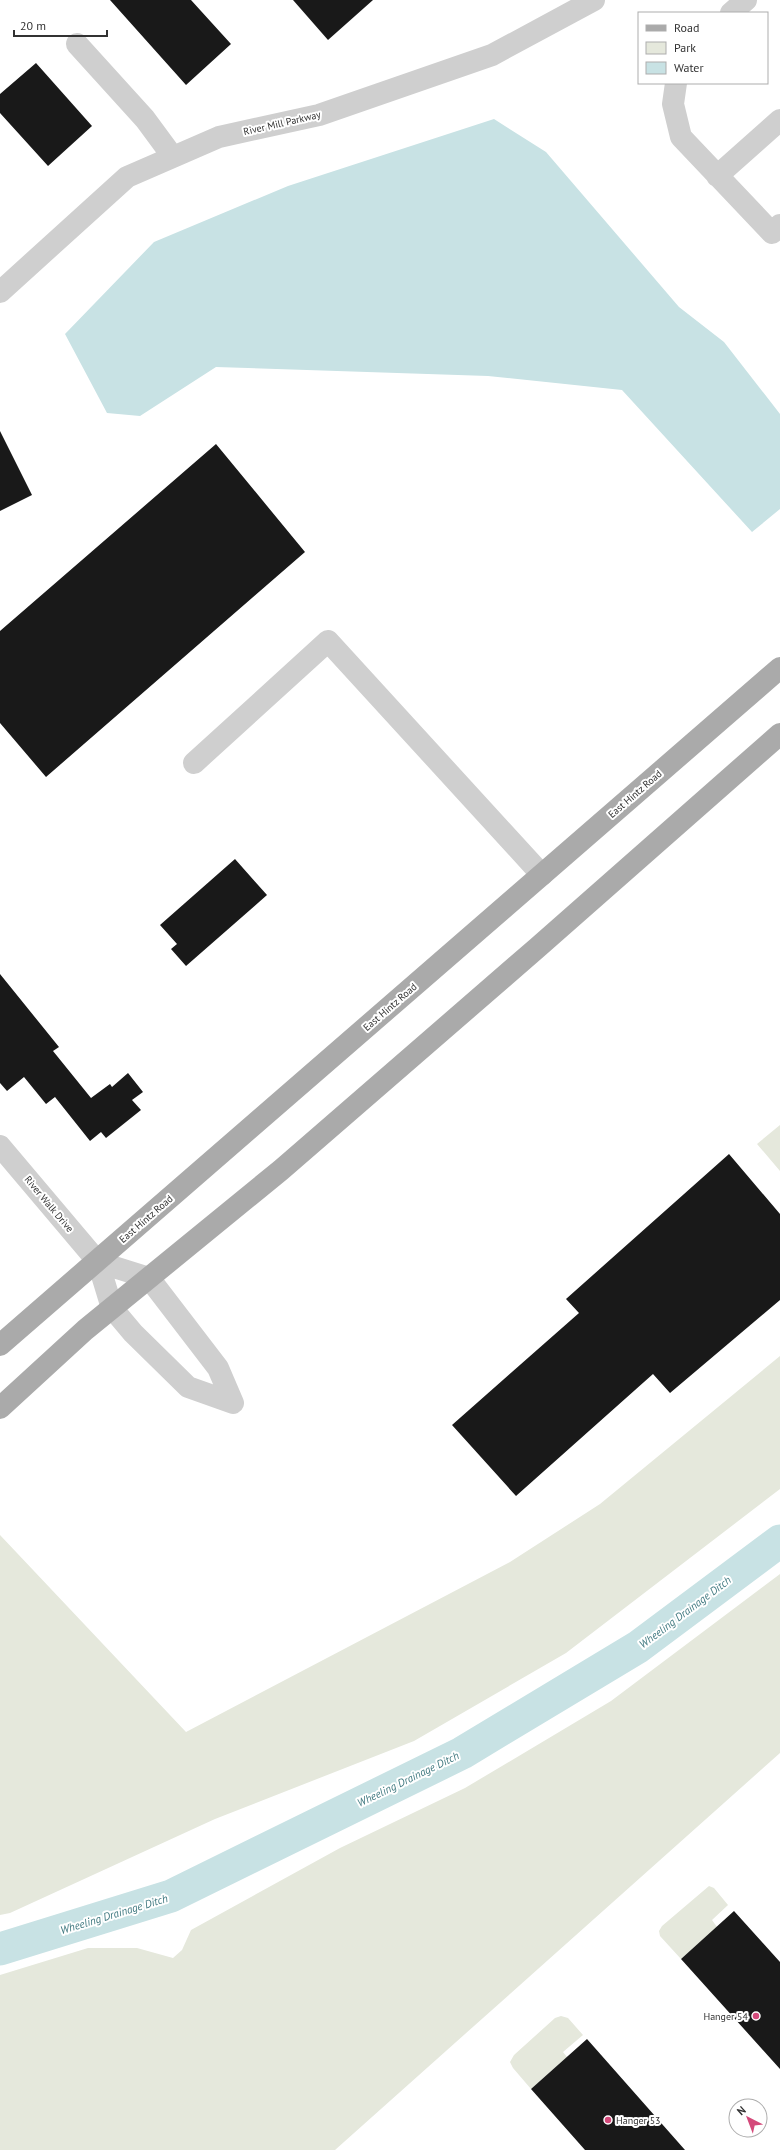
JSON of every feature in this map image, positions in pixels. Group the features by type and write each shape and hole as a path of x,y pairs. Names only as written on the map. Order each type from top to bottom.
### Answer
{"main road":[{"name":"East Hintz Road","path":"0,1345 98,1262 780,668"},
{"path":"0,1408 112,1308 281,1170 537,948 780,734"}],"street":[{"name":"River Mill Parkway","path":"0,292 127,177 219,137 319,115 492,55 593,0"},
{"path":"732,12 746,0"},
{"path":"77,44 146,120 173,157"},
{"path":"676,84 673,104 681,137 772,233 780,225"},
{"path":"717,176 780,120"},
{"path":"194,763 328,641 542,875"},
{"name":"River Walk Drive","path":"0,1146 98,1262"},
{"path":"98,1262 149,1278 218,1368 233,1402 188,1387 133,1333 112,1308 98,1262"}],"green space":[{"path":"780,1125 780,1171 757,1144"},
{"path":"780,1356 780,1489 566,1653 414,1741 215,1819 10,1913 0,1915 0,1535 186,1732 510,1562 600,1504"},
{"path":"780,1574 780,1753 335,2150 0,2150 0,1975 88,1948 137,1948 173,1958 182,1950 191,1930 340,1848 465,1788 611,1701"},
{"path":"709,1886 714,1888 728,1905 712,1920 717,1927 681,1959 660,1936 659,1931 662,1926"},
{"path":"561,2016 568,2018 583,2035 563,2052 567,2057 531,2089 513,2068 510,2062 514,2055 555,2018"}],"water":[{"path":"494,119 546,152 679,307 724,342 780,414 780,509 752,532 622,390 488,376 216,367 140,416 107,413 65,334 154,242 288,186"}],"building":[{"path":"110,0 191,0 231,44 186,85"},
{"path":"293,0 373,0 328,40"},
{"path":"36,63 92,126 48,166 0,113 0,94"},
{"path":"0,431 32,495 0,511"},
{"path":"216,444 305,552 46,777 0,723 0,631"},
{"path":"235,859 267,895 186,966 171,949 177,944 160,925"},
{"path":"0,974 59,1047 53,1051 91,1098 110,1084 112,1087 128,1073 143,1092 132,1100 141,1110 106,1138 101,1132 90,1141 55,1097 46,1104 24,1077 7,1091 0,1083"},
{"path":"729,1154 780,1214 780,1300 670,1393 653,1374 516,1496 452,1425 579,1313 566,1299"},
{"name":"Hanger 54","path":"734,1911 780,1962 780,2069 681,1959"},
{"name":"Hanger 53","path":"587,2039 685,2150 585,2150 531,2089"}],"waterway":[{"name":"Wheeling Drainage Ditch","path":"0,1949 171,1896 462,1753 638,1647 780,1541"}],"place":[{"name":"Hanger 54","path":"756,2016"},
{"name":"Hanger 53","path":"608,2120"}]}
